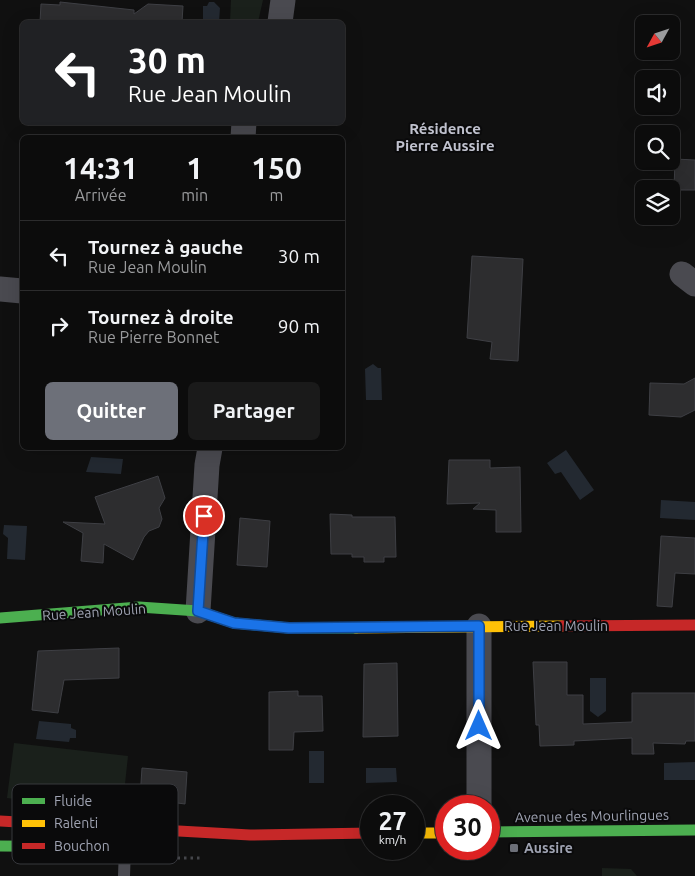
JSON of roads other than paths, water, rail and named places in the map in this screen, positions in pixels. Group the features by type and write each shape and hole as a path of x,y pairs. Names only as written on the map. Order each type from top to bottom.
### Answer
{"street":[{"path":"280,20 283,0"},
{"path":"0,290 20,291"},
{"path":"198,611 207,465 210,450"},
{"name":"Rue Jean Moulin","path":"0,618 139,607 198,611 234,623 289,628 695,625"},
{"path":"479,626 479,795"},
{"name":"Avenue des Mourlingues","path":"500,832 695,830"},
{"path":"178,831 250,835 360,833"},
{"path":"216,845 250,835"}],"lane":[{"path":"178,838 250,835"}],"place":[{"name":"Aussire","path":"514,848"}],"district":[{"name":"Résidence Pierre Aussire","path":"445,138"}]}
